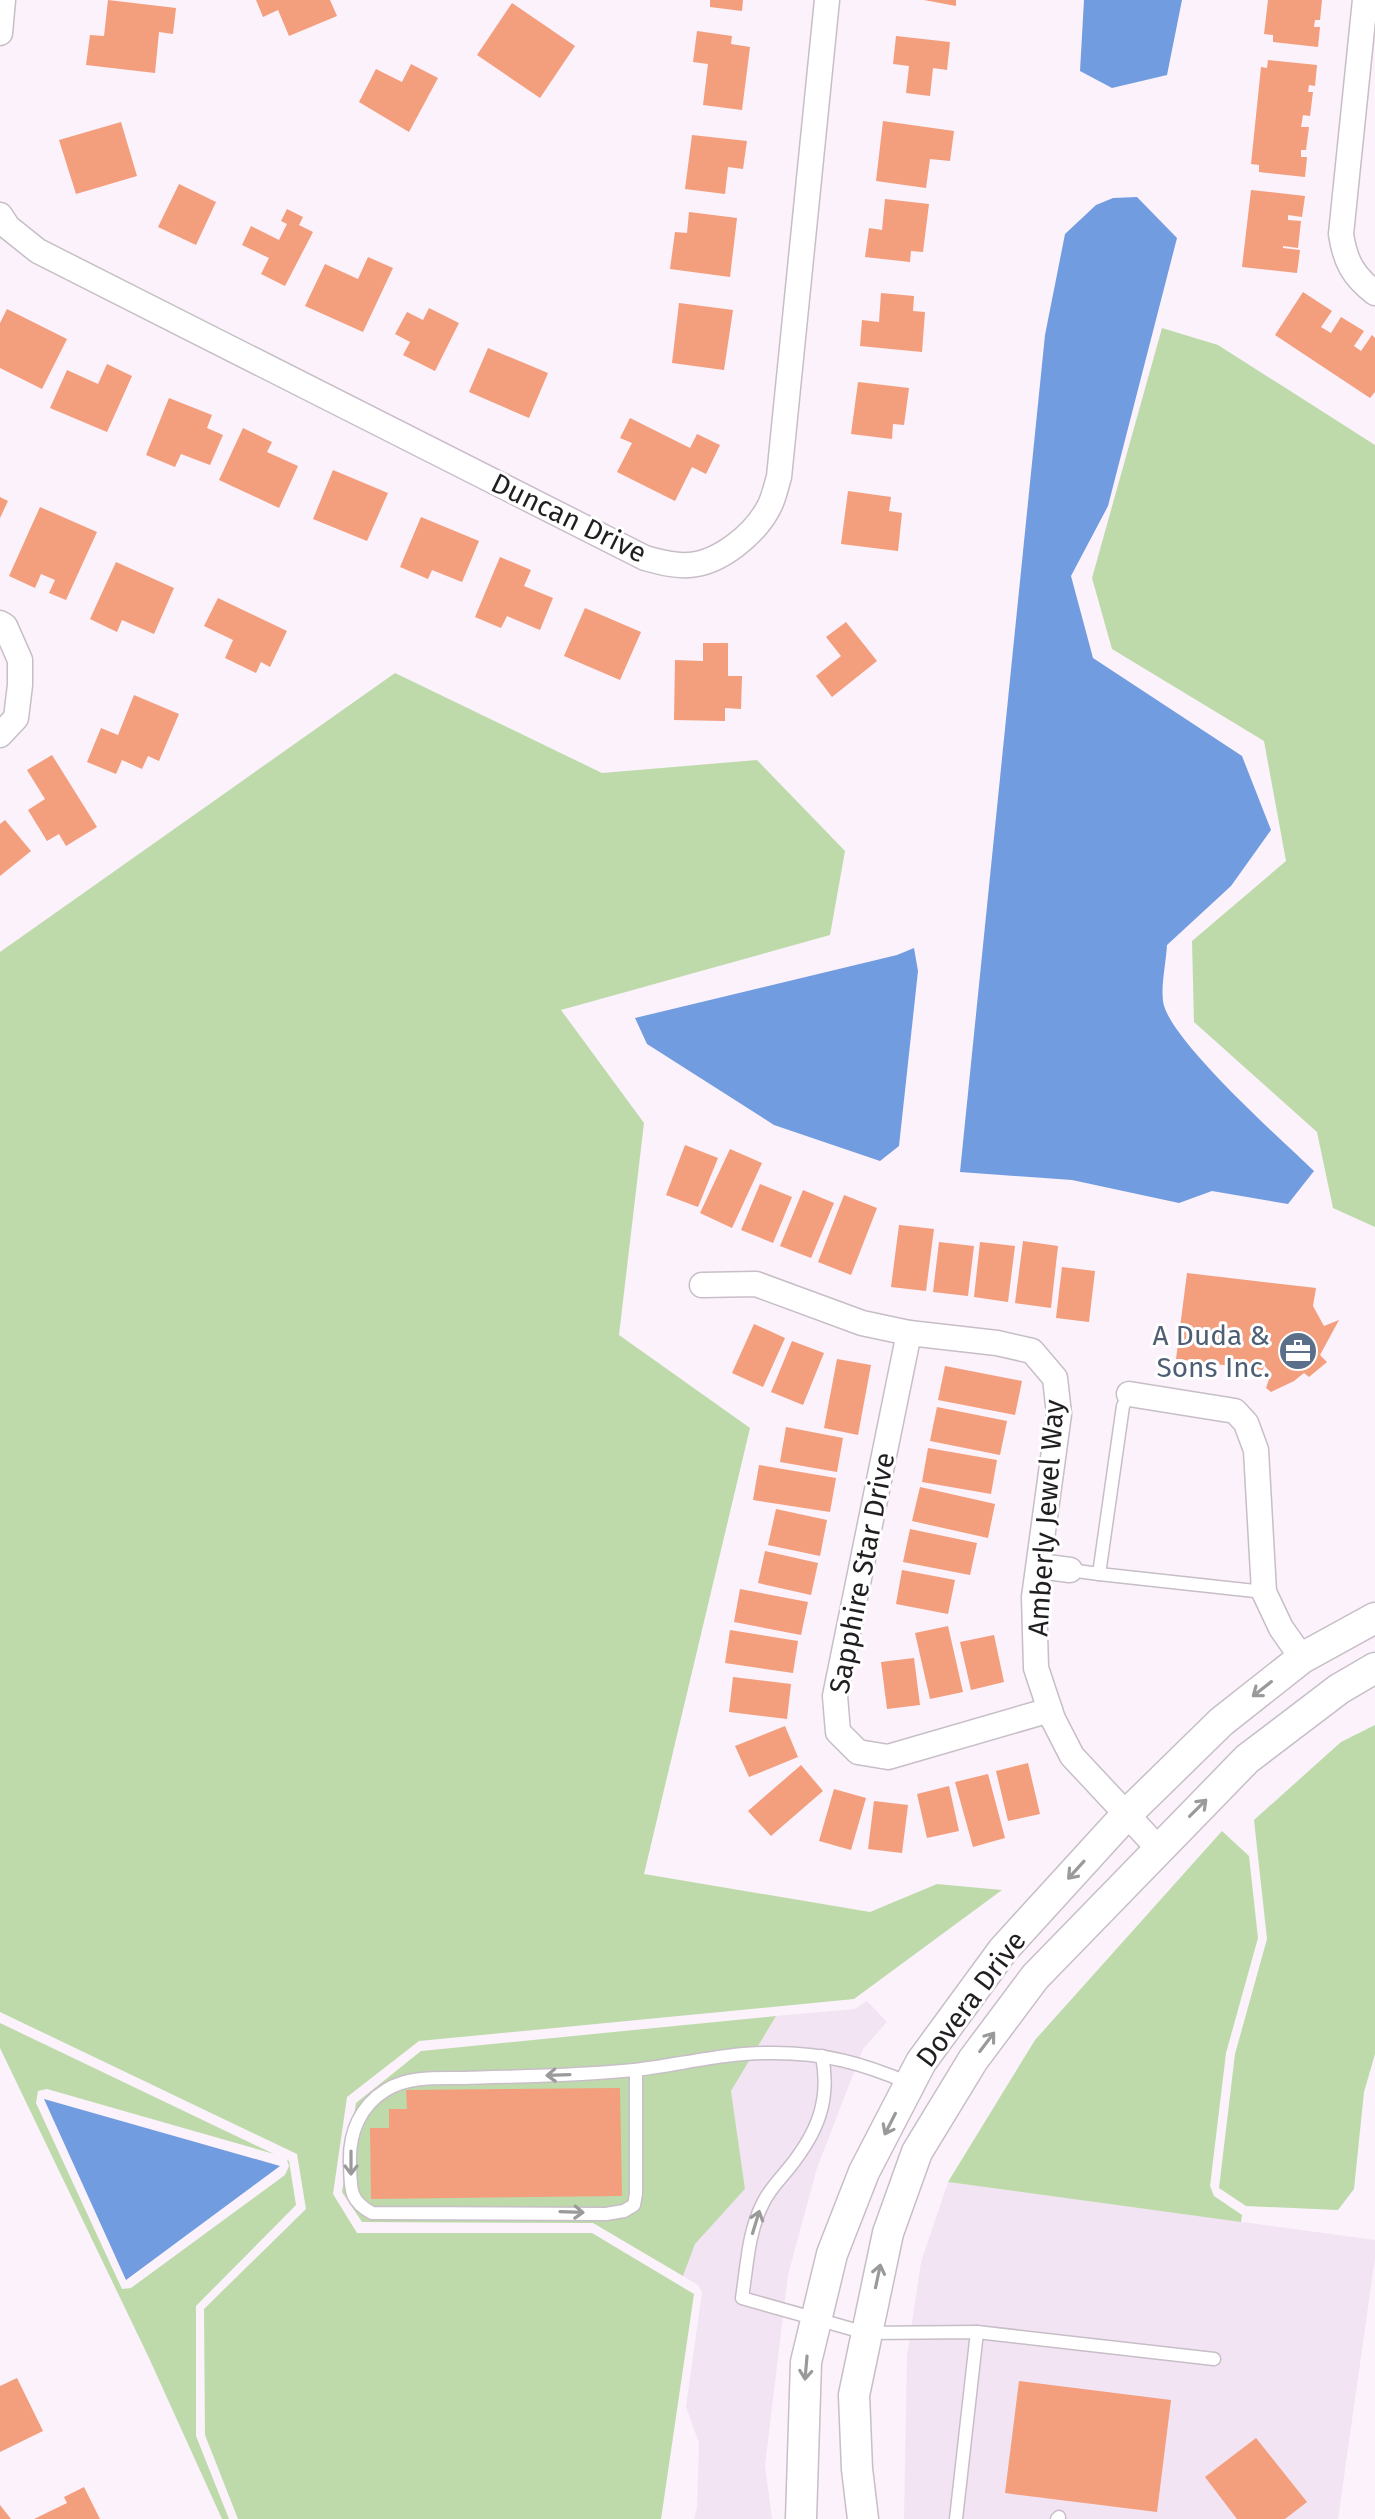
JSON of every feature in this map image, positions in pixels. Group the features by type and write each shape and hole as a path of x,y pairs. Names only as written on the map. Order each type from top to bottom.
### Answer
{"street":[{"path":"0,33 3,0"},
{"name":"Duncan Drive","path":"0,215 8,227 38,251 405,437 645,558 693,565 718,555 756,527 770,506 779,477 827,0"},
{"path":"1365,0 1366,91 1341,234 1344,259 1359,281 1375,293"},
{"path":"0,623 5,626 20,660 16,718 0,735"},
{"name":"Amberly Jewel Way","path":"702,1285 756,1284 862,1323 1032,1351 1055,1378 1059,1414 1034,1597 1036,1668 1050,1710 1072,1756 1158,1848"},
{"name":"Sapphire Star Drive","path":"909,1333 835,1696 838,1732 858,1752 888,1757 1050,1710"},
{"path":"1129,1394 1235,1411 1246,1423 1256,1450 1264,1592 1281,1628 1302,1658"},
{"path":"1039,1566 1070,1570"},
{"name":"Dovera Drive","path":"801,2519 806,2362 832,2254 864,2172 921,2062 1003,1950 1127,1814 1221,1722 1302,1658 1375,1618"},
{"name":"Dovera Drive","path":"863,2519 854,2395 888,2233 917,2152 973,2060 1035,1977 1247,1759 1339,1689 1375,1668"}],"lane":[{"path":"1099,1574 1123,1406 1129,1394"},
{"path":"1070,1570 1264,1592"},
{"path":"636,2070 636,2194 634,2205 624,2211 606,2214 372,2213 359,2206 352,2196 349,2158 353,2127 365,2109 387,2089 415,2079 586,2074 770,2052 822,2056 864,2065 910,2084"},
{"path":"822,2056 826,2078 819,2120 806,2145 764,2199 750,2245 742,2298 866,2333 977,2332 1214,2359"},
{"path":"956,2519 977,2332"}],"shaded area":[{"path":"867,2001 887,2022 863,2049 817,2168 788,2275 765,2465 772,2519 694,2519 699,2443 686,2407 702,2292 698,2285 683,2276 695,2244 745,2189 731,2091 776,2016 855,2009"},
{"path":"948,2182 1375,2240 1338,2519 904,2519 907,2356 921,2262"}],"green space":[{"path":"1162,328 1218,345 1375,445 1375,1227 1333,1208 1317,1132 1194,1022 1192,941 1286,861 1264,741 1112,649 1092,578"},
{"path":"395,673 602,773 757,760 845,851 830,935 561,1010 644,1123 619,1335 750,1428 644,1874 870,1912 937,1884 1002,1890 854,1999 419,2041 347,2097 333,2194 357,2233 592,2233 694,2294 661,2519 238,2519 205,2435 204,2309 306,2209 297,2154 0,2012 0,952"},
{"path":"1375,1725 1375,2054 1364,2092 1354,2189 1338,2210 1246,2206 1219,2188 1235,2054 1267,1939 1254,1820 1341,1742"},
{"path":"1222,1831 1249,1856 1258,1938 1226,2053 1210,2186 1214,2196 1242,2215 1241,2222 948,2182 1035,2040"},
{"path":"776,2016 731,2091 745,2189 695,2244 683,2276 593,2223 362,2222 342,2192 356,2103 421,2051"},
{"path":"0,2023 274,2154 47,2089 38,2091 36,2103 122,2289 131,2288 285,2175 289,2161 296,2205 196,2306 196,2436 229,2519 222,2519 149,2358 0,2048"}],"water":[{"path":"1084,0 1182,0 1167,75 1112,88 1080,71"},
{"path":"1137,197 1177,238 1108,506 1071,576 1093,658 1242,756 1271,830 1231,886 1167,945 1163,1001 1169,1018 1204,1063 1314,1171 1288,1204 1212,1191 1179,1203 1072,1180 960,1172 1045,335 1065,234 1096,205 1113,198"},
{"path":"914,948 918,971 899,1146 880,1161 774,1125 647,1044 635,1018 897,955"},
{"path":"44,2099 280,2166 126,2280"}],"building":[{"path":"108,0 176,8 173,34 159,32 155,73 86,65 90,35 104,36"},
{"path":"256,0 330,0 337,16 289,36 278,10 263,17"},
{"path":"710,0 743,0 742,11 710,7"},
{"path":"924,0 956,0 956,6"},
{"path":"1268,0 1322,0 1320,20 1315,20 1314,27 1320,27 1318,47 1273,42 1273,35 1264,34"},
{"path":"512,3 575,46 540,98 477,55"},
{"path":"697,31 732,36 731,44 750,47 742,110 703,105 708,64 693,62"},
{"path":"896,36 950,42 947,70 933,68 930,96 906,93 909,66 893,64"},
{"path":"1268,60 1317,65 1315,86 1309,85 1308,92 1313,92 1310,116 1303,115 1301,127 1309,127 1306,150 1301,150 1301,157 1307,157 1305,177 1259,172 1259,165 1251,164 1261,67 1267,68"},
{"path":"411,64 438,78 409,132 359,102 376,69 402,82"},
{"path":"883,121 954,131 950,161 930,159 926,188 876,181"},
{"path":"121,122 137,176 76,194 59,140"},
{"path":"692,135 747,141 743,169 728,167 725,194 685,189"},
{"path":"179,184 216,202 196,245 158,227"},
{"path":"1251,190 1305,196 1302,217 1288,215 1288,220 1301,221 1298,248 1283,246 1300,250 1297,273 1242,267"},
{"path":"885,199 929,204 923,252 911,251 910,262 865,257 869,228 882,230"},
{"path":"287,209 303,217 299,225 313,232 285,286 261,274 269,258 242,245 251,226 279,240 287,224 281,221"},
{"path":"689,212 737,218 730,277 670,269 675,232 687,233"},
{"path":"368,257 393,268 363,332 305,306 325,264 358,279"},
{"path":"1303,292 1332,311 1321,327 1331,333 1341,317 1364,331 1354,346 1361,351 1372,335 1375,338 1375,392 1370,398 1275,335"},
{"path":"881,293 914,296 913,311 925,312 922,352 860,346 862,320 879,322"},
{"path":"679,303 733,310 724,370 672,363"},
{"path":"429,308 459,323 435,371 403,355 410,342 395,334 407,312 423,320"},
{"path":"7,309 67,339 42,389 0,368 0,323"},
{"path":"488,348 548,373 529,418 469,392"},
{"path":"107,364 132,376 107,432 50,408 67,370 98,384"},
{"path":"858,382 909,388 904,425 893,424 892,439 851,434"},
{"path":"169,398 212,415 207,428 223,435 210,465 181,454 175,467 146,455"},
{"path":"630,418 690,448 697,434 720,445 706,474 692,467 675,501 617,472 632,443 620,438"},
{"path":"243,428 272,442 267,452 298,466 279,508 219,480"},
{"path":"333,470 388,493 367,541 313,519"},
{"path":"848,491 891,497 889,511 902,513 898,551 841,544"},
{"path":"0,497 8,501 0,518"},
{"path":"40,507 97,532 66,600 49,593 55,580 41,574 35,588 9,576"},
{"path":"421,517 479,541 462,582 432,570 428,579 400,567"},
{"path":"500,557 531,570 524,586 553,598 540,630 507,616 501,628 475,617"},
{"path":"116,562 174,588 154,634 122,620 117,632 90,619"},
{"path":"218,598 287,631 270,667 261,662 256,673 225,658 233,640 204,626"},
{"path":"585,608 641,632 620,680 564,656"},
{"path":"846,622 877,661 832,697 816,676 841,656 826,637"},
{"path":"703,643 728,643 728,676 742,676 741,709 725,708 725,721 674,720 675,660 703,661"},
{"path":"134,695 179,714 159,761 148,756 142,769 122,760 116,774 87,762 101,728 118,735"},
{"path":"52,755 97,827 66,846 59,834 47,841 28,810 45,799 27,770"},
{"path":"5,820 31,851 0,876 0,824"},
{"path":"685,1145 718,1158 698,1207 666,1195"},
{"path":"730,1149 762,1163 732,1228 700,1213"},
{"path":"760,1184 792,1197 773,1243 741,1230"},
{"path":"803,1190 834,1203 811,1258 780,1246"},
{"path":"844,1195 877,1208 851,1275 818,1262"},
{"path":"899,1225 934,1229 926,1291 891,1287"},
{"path":"1023,1241 1058,1246 1051,1308 1015,1303"},
{"path":"939,1242 974,1246 968,1296 933,1292"},
{"path":"980,1242 1015,1246 1008,1302 974,1297"},
{"path":"1062,1267 1095,1271 1089,1322 1056,1318"},
{"path":"1187,1273 1316,1288 1313,1306 1324,1326 1339,1320 1320,1355 1327,1362 1309,1377 1304,1373 1271,1392 1266,1388 1271,1373 1264,1365 1263,1370 1176,1359"},
{"path":"754,1324 785,1338 763,1387 732,1373"},
{"path":"792,1341 824,1353 803,1405 771,1392"},
{"path":"837,1359 871,1365 858,1435 824,1428"},
{"path":"945,1366 1022,1381 1015,1415 938,1400"},
{"path":"937,1407 1007,1421 1000,1455 930,1441"},
{"path":"786,1427 843,1438 837,1472 780,1462"},
{"path":"928,1448 997,1460 991,1494 922,1482"},
{"path":"759,1465 836,1478 830,1512 753,1500"},
{"path":"920,1487 995,1504 988,1538 912,1521"},
{"path":"776,1509 827,1520 820,1556 768,1545"},
{"path":"910,1529 977,1543 970,1575 903,1562"},
{"path":"765,1551 818,1563 811,1595 758,1583"},
{"path":"902,1570 955,1580 948,1614 896,1604"},
{"path":"740,1589 808,1602 801,1635 734,1622"},
{"path":"948,1626 963,1692 930,1699 915,1633"},
{"path":"730,1630 798,1641 793,1673 725,1663"},
{"path":"994,1635 1004,1682 971,1690 960,1642"},
{"path":"914,1658 920,1705 887,1709 881,1662"},
{"path":"733,1677 791,1684 787,1719 729,1712"},
{"path":"785,1726 798,1757 749,1777 735,1746"},
{"path":"1028,1763 1040,1814 1008,1821 996,1771"},
{"path":"801,1765 823,1791 771,1836 748,1811"},
{"path":"988,1774 1005,1838 973,1847 955,1782"},
{"path":"949,1786 959,1831 927,1838 917,1794"},
{"path":"834,1789 866,1798 851,1850 819,1841"},
{"path":"874,1801 908,1805 902,1853 868,1849"},
{"path":"620,2088 622,2196 371,2199 370,2128 389,2128 389,2109 407,2109 406,2090"},
{"path":"17,2378 43,2431 0,2452 0,2386"},
{"path":"1019,2381 1171,2400 1157,2512 1005,2493"},
{"path":"1256,2438 1307,2502 1285,2519 1237,2519 1205,2477"},
{"path":"84,2487 100,2519 34,2519 67,2503 64,2497"},
{"path":"0,2505 11,2519 0,2519"}],"place":[{"name":"A Duda & Sons Inc.","path":"1298,1351"}]}
